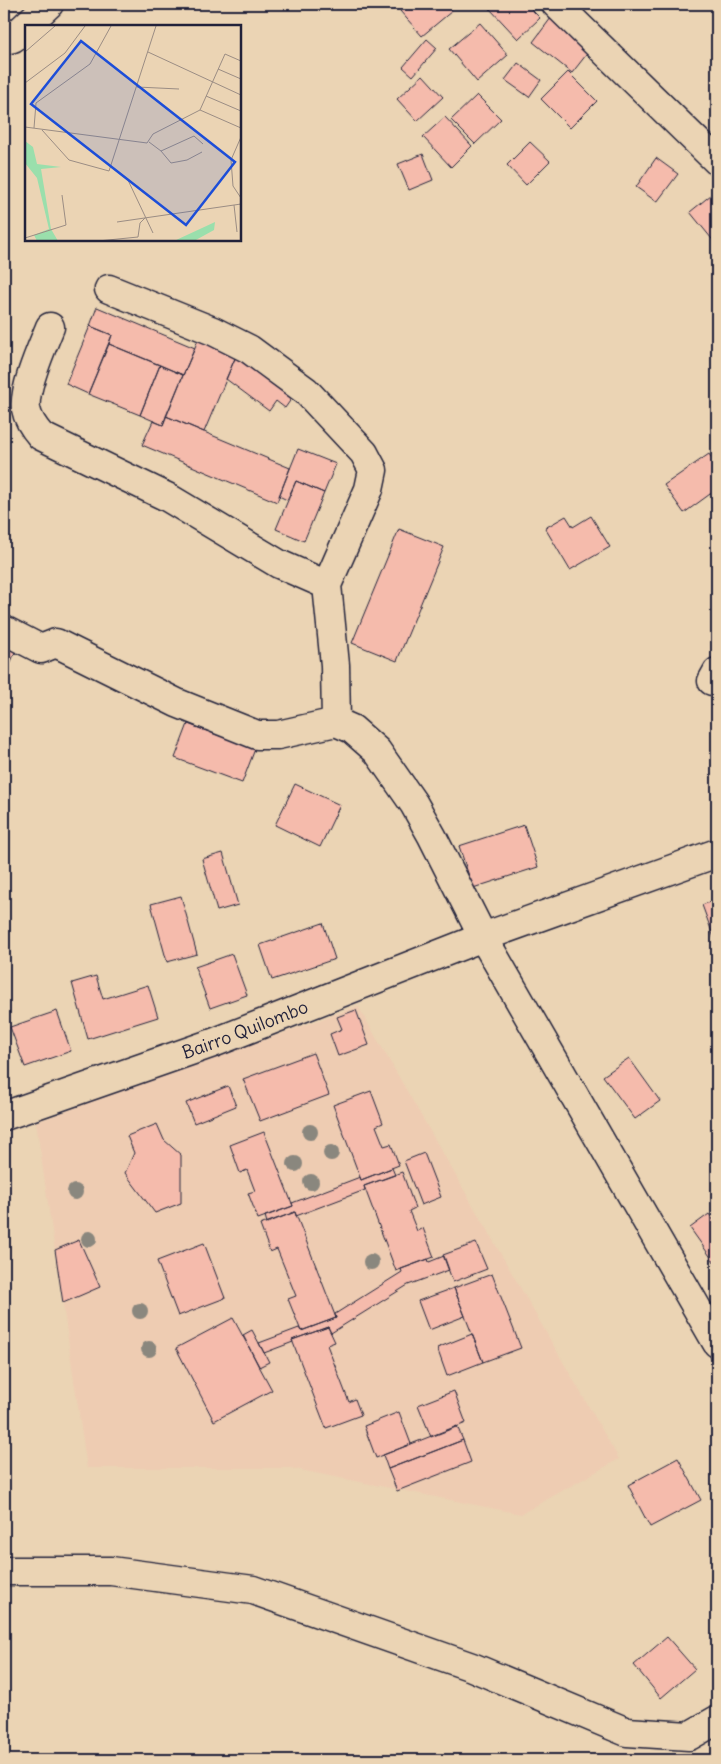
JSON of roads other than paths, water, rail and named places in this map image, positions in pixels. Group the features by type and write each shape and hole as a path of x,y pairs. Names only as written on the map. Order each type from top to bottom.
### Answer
{"street":[{"path":"26,25 49,4"},
{"path":"556,4 717,162"},
{"path":"4,40 12,38 25,26"},
{"path":"109,289 213,331 250,349 306,391 364,452 373,470 369,489 327,585 335,665 336,722"},
{"path":"50,327 29,385 26,408 32,425 41,436 167,497 279,564 327,585"},
{"path":"4,630 41,649 56,643 177,703 257,734 278,735 336,722 352,729 377,751 400,783 432,836 483,938 717,1343"},
{"name":"Bairro Quilombo","path":"7,1110 213,1043 483,938 717,853"},
{"path":"4,1571 111,1571 253,1590 472,1667 627,1732 688,1736 717,1720"}]}
